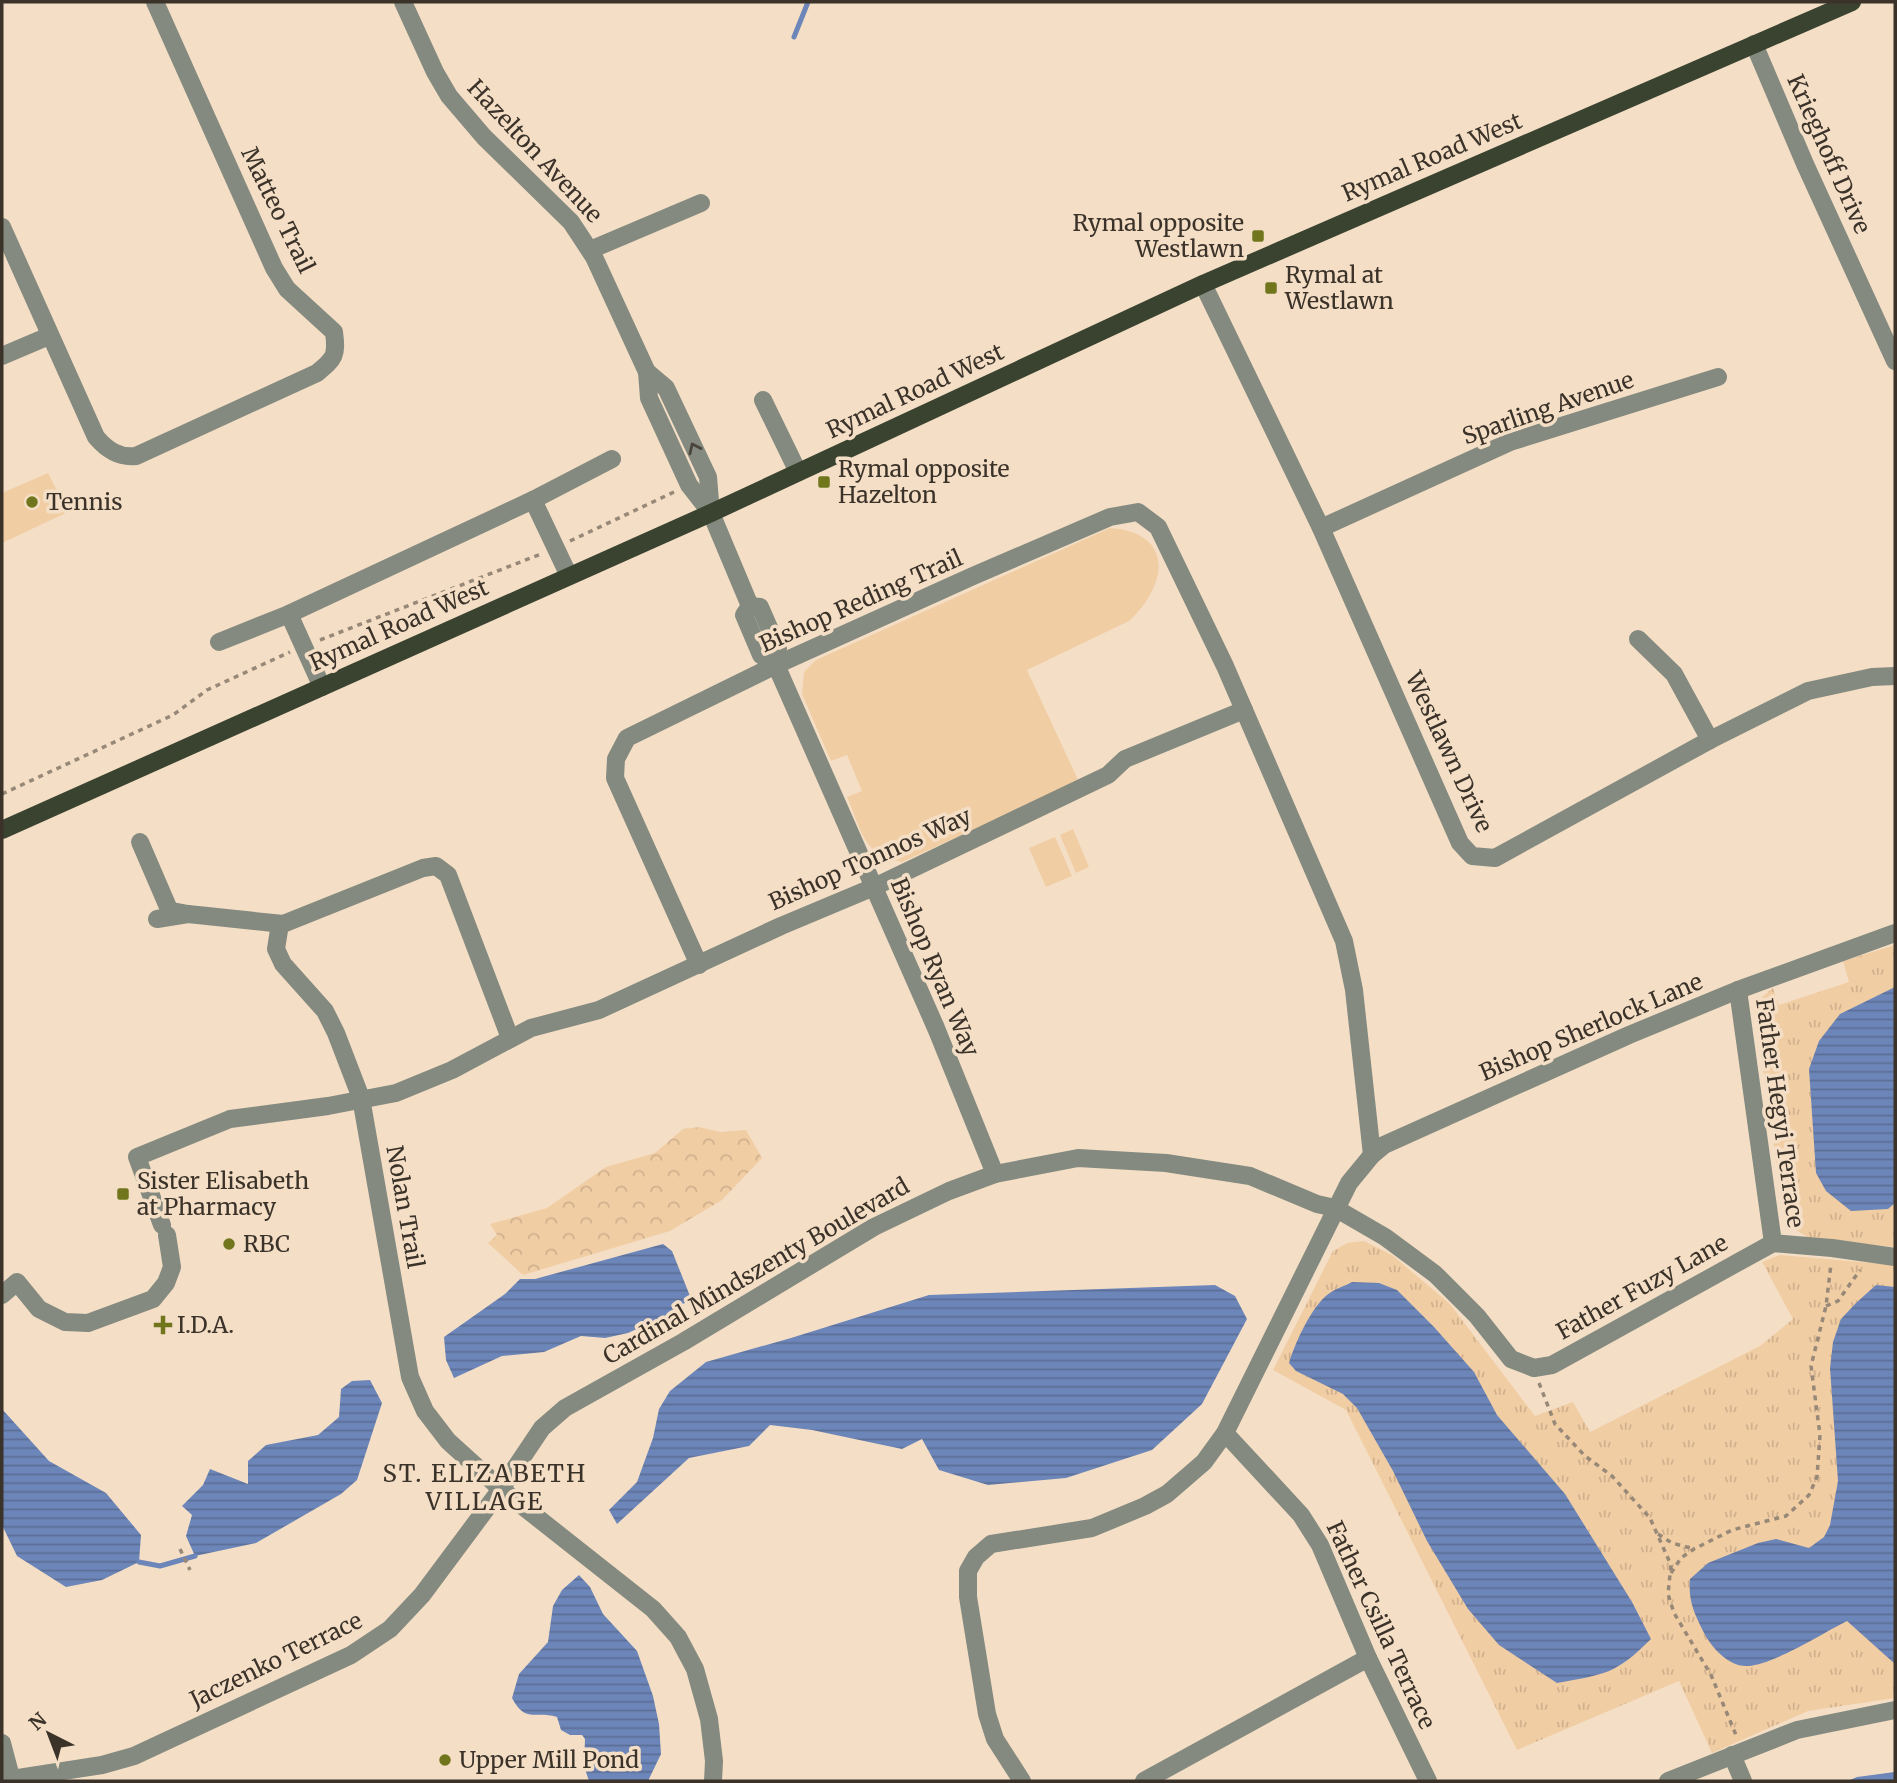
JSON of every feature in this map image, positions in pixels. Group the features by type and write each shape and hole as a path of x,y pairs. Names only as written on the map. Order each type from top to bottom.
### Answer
{"main road":[{"name":"Rymal Road West","path":"2,830 711,513 1203,284 1852,2"}],"street":[{"name":"Matteo Trail","path":"49,336 96,438 114,453 124,457 136,456 317,373 332,360 336,351 334,332 287,289 274,268 155,2"},
{"name":"Hazelton Avenue","path":"403,2 449,96 484,137 571,222 590,250 647,372 649,398 689,485 711,513"},
{"name":"Krieghoff Drive","path":"1754,44 1805,164 1895,361"},
{"path":"590,250 701,203"},
{"path":"2,227 49,336 2,356"},
{"name":"Westlawn Drive","path":"1203,284 1321,528 1460,842 1472,856 1495,858 1710,740 1808,691 1872,677 1895,676"},
{"name":"Hazelton Avenue","path":"647,372 666,388 708,477 711,513"},
{"name":"Sparling Avenue","path":"1321,528 1510,442 1718,377"},
{"path":"763,400 798,472"},
{"path":"219,642 289,614 533,500 612,459"},
{"path":"533,500 569,576"},
{"name":"Bishop Reding Trail","path":"699,965 615,778 616,759 627,738 776,665 1110,517 1138,512 1158,527 1225,666 1344,941 1354,990 1372,1155"},
{"name":"Bishop Ryan Way","path":"711,513 750,606 760,607 778,648 776,665 936,1028 995,1174"},
{"path":"289,614 322,687"},
{"path":"1638,639 1674,674 1710,740"},
{"name":"Bishop Tonnos Way","path":"2,1295 17,1282 39,1309 65,1322 88,1323 153,1299 166,1283 172,1267 165,1230 137,1157 230,1119 328,1106 396,1093 452,1070 531,1028 599,1010 781,926 874,887 1108,775 1125,760 1244,710"},
{"path":"140,842 172,911 280,924 423,868 436,866 448,875 510,1038"},
{"path":"157,919 188,914"},
{"name":"Nolan Trail","path":"280,924 276,949 283,964 325,1012 361,1098 410,1377 425,1411 448,1441 501,1489 653,1609 678,1637 695,1670 709,1719 714,1761 713,1781"},
{"name":"Bishop Sherlock Lane","path":"1022,1781 995,1739 987,1714 968,1597 968,1571 976,1557 990,1544 1092,1528 1167,1494 1204,1462 1225,1433 1267,1352 1335,1208 1349,1183 1372,1155 1384,1145 1629,1035 1738,990 1895,933"},
{"name":"Father Hegyi Terrace","path":"1738,990 1773,1243"},
{"name":"Cardinal Mindszenty Boulevard","path":"501,1489 542,1428 565,1408 683,1342 874,1227 949,1191 995,1174 1078,1158 1166,1163 1250,1176 1317,1204 1335,1208 1385,1237 1435,1274 1477,1316 1511,1359 1534,1368"},
{"path":"1773,1243 1832,1248 1895,1258"},
{"name":"Father Fuzy Lane","path":"1534,1368 1552,1365 1773,1243"},
{"name":"Father Csilla Terrace","path":"1225,1433 1301,1515 1320,1545 1368,1658 1428,1781"},
{"name":"Jaczenko Terrace","path":"12,1780 102,1765 134,1756 351,1655 390,1629 422,1595 501,1489"},
{"path":"1144,1781 1368,1658"},
{"path":"1668,1781 1797,1730 1895,1710"},
{"path":"2,1743 12,1780"},
{"path":"1737,1752 1743,1781"}],"path":[{"path":"2,794 173,715 206,690 303,646 555,548 689,485"},
{"path":"1670,1574 1681,1558 1694,1549 1732,1530 1786,1516 1810,1494 1817,1477 1820,1435 1811,1366 1826,1306 1832,1248"},
{"path":"1826,1306 1838,1301 1871,1254"},
{"path":"1534,1368 1555,1424 1585,1456 1612,1476 1650,1518 1671,1565 1668,1594 1674,1613 1711,1675 1737,1752"},
{"path":"1657,1533 1672,1543 1694,1549"},
{"path":"180,1549 190,1570"}],"green space":[{"name":"Tennis","path":"48,473 68,512 2,543 2,493"},
{"path":"1110,528 1131,532 1146,540 1155,550 1157,578 1151,592 1129,621 1027,670 1079,782 902,862 879,853 865,839 847,797 862,791 847,755 831,761 802,694 804,672 816,660"},
{"path":"1073,829 1089,867 1076,873 1060,835"},
{"path":"1055,837 1072,876 1046,887 1029,848"},
{"path":"1895,945 1895,1247 1810,1239 1793,1228 1784,1218 1755,1012 1756,1002 1773,988 1779,1005 1849,982 1843,961"},
{"path":"699,1127 720,1132 746,1130 762,1158 722,1200 670,1231 523,1275 488,1243 497,1235 490,1224 547,1208 606,1167 655,1153 683,1129"},
{"path":"1364,1241 1392,1255 1450,1304 1535,1416 1573,1402 1590,1432 1760,1346 1793,1319 1762,1262 1780,1255 1895,1265 1895,1698 1808,1711 1712,1753 1679,1681 1517,1750 1346,1410 1273,1370 1333,1251 1347,1243"}],"water":[{"path":"1895,987 1895,1203 1888,1209 1851,1211 1826,1191 1816,1173 1809,1069 1819,1041 1840,1014"},
{"path":"663,1244 672,1251 692,1301 628,1333 605,1338 581,1336 544,1352 502,1356 454,1378 446,1360 444,1337 505,1294 520,1279 535,1279"},
{"path":"1352,1282 1379,1283 1397,1290 1474,1372 1497,1415 1565,1494 1632,1602 1651,1639 1628,1660 1598,1675 1557,1683 1499,1645 1468,1609 1427,1541 1393,1471 1357,1408 1343,1394 1296,1371 1289,1363 1299,1336 1315,1308 1330,1293"},
{"path":"1215,1285 1235,1296 1247,1319 1202,1404 1152,1450 1066,1478 988,1485 939,1470 922,1439 902,1449 812,1430 770,1425 749,1446 689,1458 617,1524 609,1510 637,1482 653,1438 659,1409 670,1391 706,1362 929,1295"},
{"path":"1876,1285 1895,1287 1895,1664 1847,1621 1771,1660 1748,1666 1734,1663 1715,1649 1703,1631 1692,1606 1690,1579 1708,1563 1758,1543 1776,1539 1809,1548 1824,1537 1830,1525 1838,1481 1830,1368 1833,1342 1841,1319"},
{"path":"370,1380 382,1403 357,1480 341,1494 256,1543 195,1556 186,1536 192,1515 182,1506 203,1485 210,1469 248,1484 248,1461 266,1445 318,1435 339,1417 341,1389 352,1381"},
{"path":"2,1409 49,1461 106,1493 141,1535 139,1562 102,1580 66,1587 17,1556 2,1525"},
{"path":"579,1575 590,1587 603,1614 637,1651 653,1696 659,1724 661,1754 648,1781 589,1781 584,1766 585,1739 582,1735 570,1735 561,1730 557,1717 527,1714 512,1698 519,1674 548,1642 553,1606 562,1590"},
{"path":"1895,1772 1895,1781 1848,1781 1857,1777"}],"waterway":[{"path":"794,37 808,2"},
{"path":"139,1562 160,1566 195,1556"}],"place":[{"name":"Rymal opposite Westlawn","path":"1258,236"},
{"name":"Rymal at Westlawn","path":"1271,288"},
{"name":"Rymal opposite Hazelton","path":"824,482"},
{"name":"Tennis","path":"32,502"},
{"name":"Sister Elisabeth at Pharmacy","path":"123,1194"},
{"name":"RBC","path":"229,1244"},
{"name":"I.D.A.","path":"163,1325"},
{"name":"Upper Mill Pond","path":"445,1760"}],"district":[{"name":"ST. ELIZABETH VILLAGE","path":"485,1488"}]}
